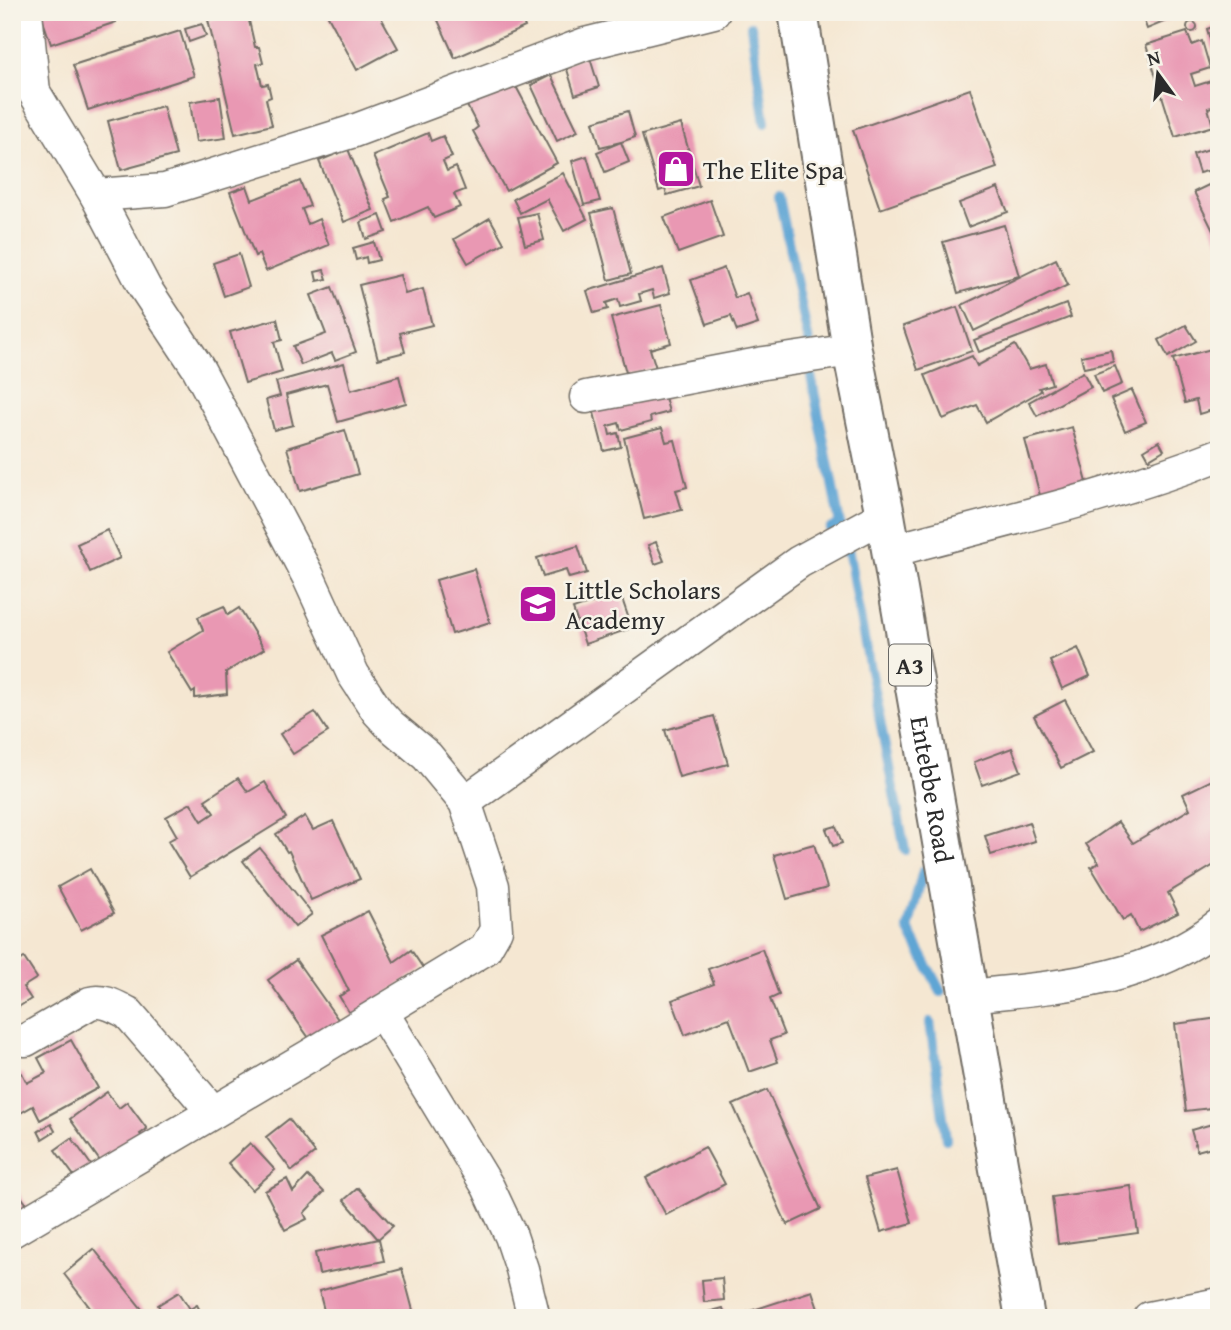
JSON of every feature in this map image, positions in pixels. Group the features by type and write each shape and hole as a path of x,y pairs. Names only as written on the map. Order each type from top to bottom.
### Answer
{"main road":[{"name":"Entebbe Road","path":"798,12 852,350 888,533 1025,1318"}],"street":[{"path":"12,1231 485,949 496,930 493,886 465,802 427,756 384,718 353,674 308,576 198,368 145,288 96,195 23,95 26,12"},
{"path":"96,195 165,190 351,132 585,44 714,12"},
{"path":"586,397 764,363 852,350"},
{"path":"465,802 799,562 888,533 1062,506 1170,474 1219,455"},
{"path":"968,996 1072,985 1120,975 1201,939 1219,925"},
{"path":"26,1040 90,1003 95,1001 113,1005 128,1013 213,1112"},
{"path":"382,1012 488,1187 511,1236 534,1318"},
{"path":"1149,1318 1219,1304"}],"building":[{"path":"40,12 113,12 116,22 51,44"},
{"path":"247,12 255,47 259,47 263,63 257,64 262,85 268,84 271,97 266,99 272,125 235,134 208,20"},
{"path":"326,12 378,12 398,48 357,70"},
{"path":"450,12 519,12 525,27 455,58 437,18"},
{"path":"1141,12 1168,12 1171,19 1147,29"},
{"path":"1192,22 1196,23 1196,31 1192,32 1188,31 1187,27 1188,23"},
{"path":"202,24 206,36 189,42 185,29"},
{"path":"1219,25 1219,68 1218,68 1207,29"},
{"path":"180,31 194,76 88,110 73,65"},
{"path":"1187,32 1192,45 1202,41 1210,68 1191,74 1195,86 1214,80 1219,105 1208,108 1213,126 1175,137 1146,45"},
{"path":"589,55 599,87 575,95 565,63"},
{"path":"551,75 578,131 557,141 531,85"},
{"path":"512,79 557,163 506,191 473,131 478,127 465,102"},
{"path":"970,89 997,168 880,209 853,130"},
{"path":"220,97 226,138 196,142 190,102"},
{"path":"163,106 176,155 121,170 108,121"},
{"path":"628,111 635,137 600,147 593,122"},
{"path":"681,124 699,186 667,195 665,189 659,191 642,135"},
{"path":"428,133 431,141 443,136 452,157 443,161 447,171 456,167 465,190 454,194 460,207 434,218 428,207 394,222 385,199 390,197 373,156"},
{"path":"621,142 629,162 605,172 597,152"},
{"path":"1219,146 1219,168 1199,173 1193,154"},
{"path":"348,149 373,210 344,222 319,161"},
{"path":"587,156 600,201 584,205 572,161"},
{"path":"563,173 587,219 564,231 547,199 520,213 513,199"},
{"path":"1219,175 1219,243 1194,192 1217,181 1215,177"},
{"path":"300,181 310,206 302,209 308,224 319,219 329,245 266,271 259,254 255,256 230,192 247,186 252,200"},
{"path":"998,188 1008,212 968,227 959,203"},
{"path":"710,200 723,237 678,253 664,217"},
{"path":"613,208 631,274 609,280 591,213"},
{"path":"537,213 544,240 525,245 518,217"},
{"path":"380,215 386,232 366,239 361,222"},
{"path":"490,218 504,243 468,263 454,239"},
{"path":"1004,225 1019,276 958,293 943,242"},
{"path":"374,242 379,260 367,263 366,257 356,260 353,248"},
{"path":"239,254 249,287 224,296 213,263"},
{"path":"1056,259 1068,285 974,331 962,305"},
{"path":"663,268 670,293 654,298 652,290 639,294 641,301 620,307 618,299 606,303 608,309 594,313 587,291"},
{"path":"724,268 735,298 747,293 758,324 737,331 731,316 707,324 691,280"},
{"path":"324,270 327,279 317,281 315,272"},
{"path":"400,275 405,294 423,289 432,325 400,333 405,352 378,359 359,285"},
{"path":"332,287 356,352 335,360 332,353 301,365 293,346 326,334 311,295"},
{"path":"1066,304 1071,317 979,352 974,340"},
{"path":"661,305 671,343 650,349 656,368 627,376 611,318"},
{"path":"957,307 972,351 918,370 903,326"},
{"path":"277,319 282,340 274,342 282,372 245,383 230,332"},
{"path":"1186,325 1196,341 1168,357 1159,340"},
{"path":"1015,345 1029,369 1046,364 1052,384 1039,388 1041,391 986,422 977,405 943,419 925,375 972,356 977,366"},
{"path":"1219,347 1219,408 1199,414 1196,400 1185,403 1173,359"},
{"path":"1111,350 1113,362 1084,368 1081,356"},
{"path":"344,363 351,390 399,376 406,403 338,422 327,384 286,395 293,425 274,430 266,400 280,396 276,382"},
{"path":"1115,366 1122,384 1102,393 1094,374"},
{"path":"1083,372 1091,387 1037,416 1029,402"},
{"path":"663,390 669,412 650,417 651,422 621,430 619,423 608,426 610,435 618,433 621,447 604,451 593,409"},
{"path":"1132,390 1146,422 1125,431 1111,399"},
{"path":"1072,427 1088,486 1041,499 1025,440"},
{"path":"662,428 666,442 675,440 687,487 676,490 682,510 644,519 624,438"},
{"path":"345,430 358,474 300,491 287,448"},
{"path":"1159,441 1164,450 1149,459 1144,450"},
{"path":"107,530 120,558 90,572 77,544"},
{"path":"656,542 664,561 655,564 648,545"},
{"path":"578,546 587,573 569,578 566,570 543,577 537,558"},
{"path":"474,569 490,622 452,634 436,580"},
{"path":"620,593 632,628 585,644 573,609"},
{"path":"224,606 228,615 239,608 264,649 226,672 227,694 195,698 195,691 192,693 167,652 203,630 198,617"},
{"path":"1078,648 1090,676 1062,689 1050,661"},
{"path":"1065,700 1093,752 1061,768 1034,716"},
{"path":"315,712 328,732 293,754 280,734"},
{"path":"714,716 728,764 679,777 665,730"},
{"path":"1012,748 1021,771 982,785 974,762"},
{"path":"238,778 248,792 265,782 286,818 190,877 168,841 177,836 166,817 191,803 202,821 214,813 205,800"},
{"path":"1214,779 1219,790 1219,862 1168,893 1178,913 1139,932 1131,915 1123,920 1091,867 1099,863 1086,844 1118,822 1133,843 1190,809 1183,794"},
{"path":"305,816 313,830 333,821 360,879 311,900 289,851 287,852 276,834"},
{"path":"1029,822 1035,841 991,855 985,836"},
{"path":"836,826 842,843 833,846 826,829"},
{"path":"814,844 827,888 787,899 774,855"},
{"path":"260,848 312,914 295,927 243,861"},
{"path":"90,869 114,913 81,930 58,887"},
{"path":"368,911 394,962 411,950 423,968 352,1017 339,996 349,991 321,935"},
{"path":"762,949 779,995 770,999 784,1035 770,1040 778,1062 749,1072 729,1018 685,1035 672,1000 714,984 708,969"},
{"path":"12,955 17,962 24,958 37,978 23,987 31,999 12,1011"},
{"path":"296,960 342,1025 314,1045 268,980"},
{"path":"1219,1018 1219,1107 1186,1111 1175,1024"},
{"path":"71,1040 98,1088 40,1120 33,1106 17,1115 12,1107 12,1078 22,1073 27,1083 46,1073 38,1058"},
{"path":"767,1090 821,1209 787,1225 733,1105"},
{"path":"107,1092 119,1108 127,1102 147,1129 140,1134 150,1147 110,1175 70,1119"},
{"path":"289,1119 315,1153 292,1171 266,1137"},
{"path":"1219,1122 1219,1145 1197,1151 1191,1130"},
{"path":"51,1124 55,1131 42,1139 38,1131"},
{"path":"72,1138 99,1176 83,1188 55,1150"},
{"path":"250,1143 275,1170 252,1190 228,1163"},
{"path":"705,1147 725,1184 666,1215 646,1178"},
{"path":"897,1170 912,1223 881,1232 865,1178"},
{"path":"308,1176 324,1192 304,1213 307,1219 285,1230 265,1191 287,1179 293,1192"},
{"path":"12,1184 31,1210 12,1223"},
{"path":"1131,1186 1138,1233 1058,1244 1052,1197"},
{"path":"358,1188 393,1226 378,1239 344,1200"},
{"path":"379,1239 384,1261 319,1274 315,1253"},
{"path":"94,1249 149,1318 98,1318 64,1274"},
{"path":"402,1269 415,1318 326,1318 319,1291"},
{"path":"722,1278 724,1300 704,1302 702,1280"},
{"path":"812,1291 821,1318 745,1318 744,1313"},
{"path":"179,1292 190,1309 197,1305 204,1318 165,1318 158,1305"},
{"path":"723,1308 726,1318 698,1318 697,1315"}],"waterway":[{"path":"751,26 765,123"},
{"path":"779,197 809,343"},
{"path":"811,376 840,524 830,529"},
{"path":"843,551 848,548 905,850"},
{"path":"923,871 908,929 941,992"},
{"path":"930,1022 946,1139"}],"place":[{"name":"The Elite Spa","path":"676,169"},
{"name":"Little Scholars Academy","path":"538,604"}]}
